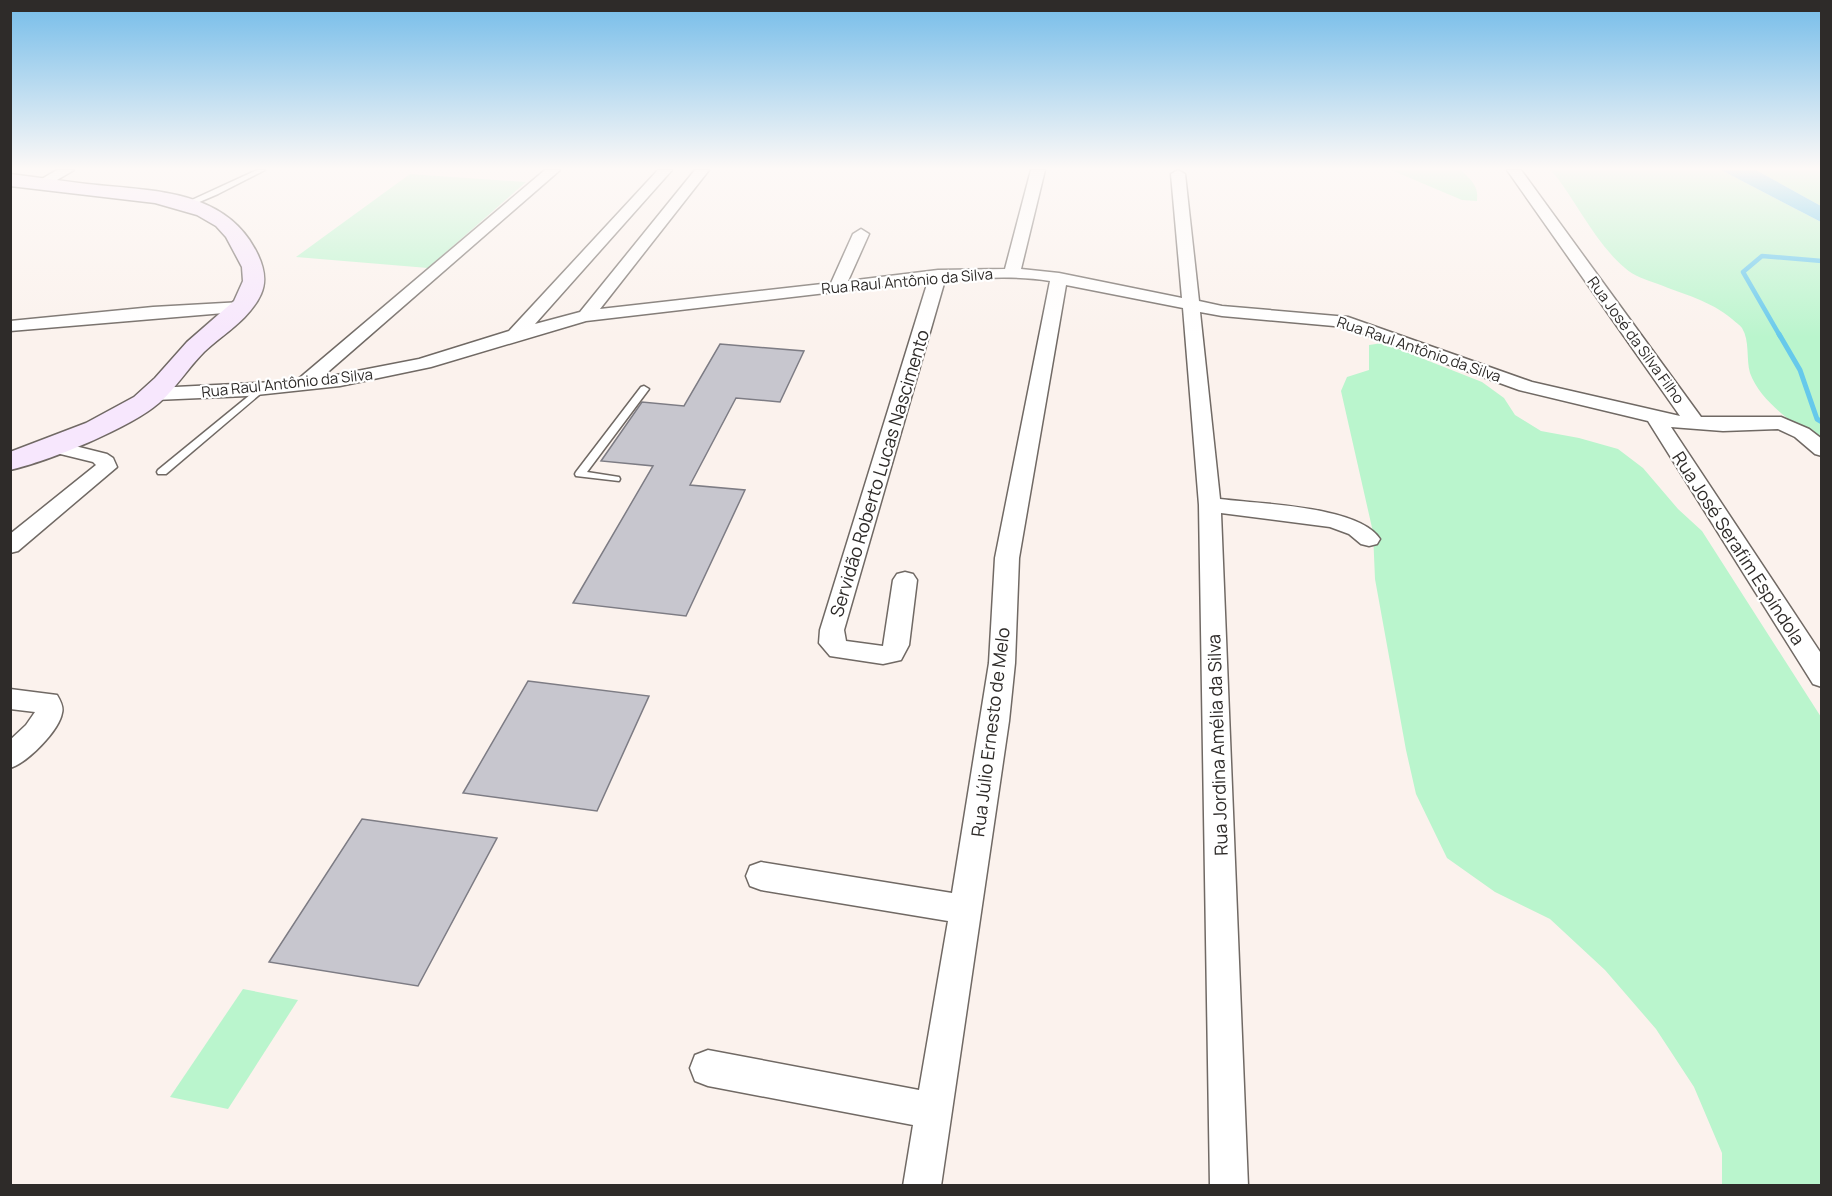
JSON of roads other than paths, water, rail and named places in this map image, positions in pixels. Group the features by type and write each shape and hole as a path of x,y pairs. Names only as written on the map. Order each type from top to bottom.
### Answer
{"street":[{"path":"10,462 111,421 154,394 196,347 242,308 252,291 254,280 248,255 227,226"},
{"path":"303,384 488,226"},
{"path":"514,336 614,226"},
{"path":"586,316 658,226"},
{"path":"1012,273 1024,226"},
{"name":"Rua Jordina Amélia da Silva","path":"1184,226 1210,506 1229,1185"},
{"name":"Rua José da Silva Filho","path":"1554,226 1695,423"},
{"path":"837,287 861,234"},
{"name":"Rua Raul Antônio da Silva","path":"154,394 303,384 401,369 586,316 938,275 1012,273 1059,278 1245,314 1348,322 1526,386 1656,419 1695,423 1781,423 1802,434 1821,450"},
{"name":"Servidão Roberto Lucas Nascimento","path":"905,580 896,645 892,652 883,655 838,649 832,643 832,630 938,275"},
{"name":"Rua Júlio Ernesto de Melo","path":"922,1185 966,910 1002,663 1007,558 1059,278"},
{"path":"10,326 153,312 242,308"},
{"name":"Rua José Serafim Espíndola","path":"1656,419 1821,677"},
{"path":"10,546 107,467 106,462 100,458 51,446"},
{"path":"1210,506 1334,520 1357,529 1369,539"},
{"path":"10,699 48,702 50,713 36,733 10,757"},
{"path":"761,876 966,910"},
{"path":"708,1068 933,1111"}],"lane":[{"path":"162,472 261,388"},
{"path":"615,479 580,474 644,388"}],"waterway":[{"path":"1780,336 1743,272 1762,256 1822,261"},
{"path":"1779,334 1800,370 1817,419 1822,422"}]}
